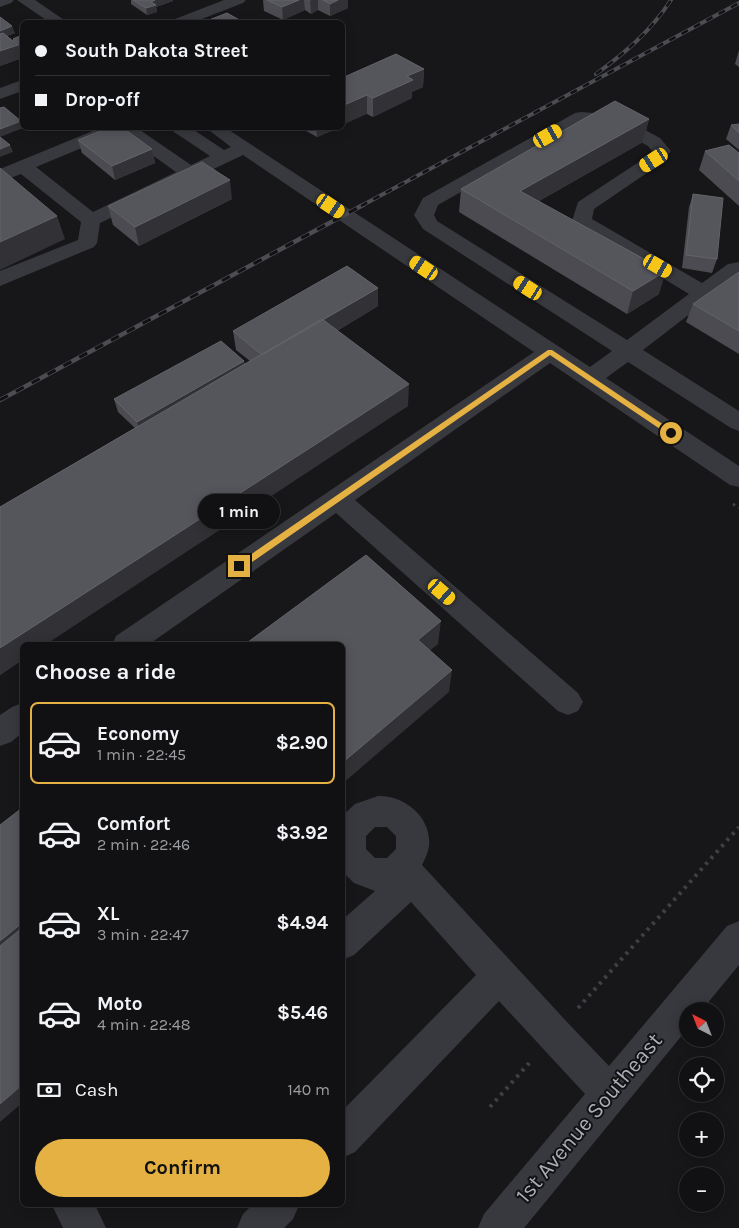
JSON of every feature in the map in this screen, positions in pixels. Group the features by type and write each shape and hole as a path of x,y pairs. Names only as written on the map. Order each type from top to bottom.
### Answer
{"street":[{"path":"0,2 6,0"},
{"path":"25,0 56,20"},
{"path":"186,20 238,0"},
{"path":"0,94 20,86"},
{"path":"703,293 582,222 585,206 654,160 662,152 654,142 611,119 581,117 430,202 424,215 430,225 739,422"},
{"path":"0,176 109,130"},
{"path":"129,130 189,173"},
{"path":"183,130 222,157"},
{"path":"218,130 738,476"},
{"path":"91,220 244,147"},
{"path":"23,166 91,220"},
{"path":"0,279 87,243 91,220"},
{"path":"590,379 735,269 739,268"},
{"path":"130,642 550,352"},
{"path":"337,499 568,702"},
{"path":"0,732 20,717"},
{"path":"345,940 407,873 554,1035 610,1093"},
{"name":"1st Avenue Southeast","path":"498,1228 739,938"},
{"path":"345,1136 500,975"},
{"path":"73,1207 86,1228"},
{"path":"257,1228 277,1207"}],"path":[{"path":"490,1107 739,828"}],"building":[{"path":"133,0 155,0 151,2 156,5 146,8"},
{"path":"267,0 299,0 282,7"},
{"path":"323,0 338,0 330,4"},
{"path":"227,13 239,20 209,20"},
{"path":"0,17 12,26 0,31"},
{"path":"3,33 18,45 0,51 0,34"},
{"path":"20,36 20,44 13,39"},
{"path":"396,54 424,69 407,76 413,80 373,98 367,95 345,105 345,77"},
{"path":"615,101 649,119 520,191 666,271 633,291 461,189"},
{"path":"4,107 20,121 0,129 0,108"},
{"path":"739,124 739,133 731,125"},
{"path":"103,130 126,130 152,149 112,166 78,140"},
{"path":"0,137 10,145 0,149"},
{"path":"729,145 739,153 739,181 705,151"},
{"path":"202,162 230,180 135,227 108,206"},
{"path":"0,168 57,216 0,242"},
{"path":"693,194 723,198 717,259 686,255"},
{"path":"347,266 378,288 262,355 233,331"},
{"path":"739,272 739,331 693,304"},
{"path":"322,319 409,384 0,648 0,507"},
{"path":"221,341 244,361 137,422 114,399"},
{"path":"366,555 441,621 418,640 452,670 345,760 345,642 248,642"},
{"path":"20,810 20,925 0,941 0,825"},
{"path":"20,930 20,1087 0,1104 0,946"}],"railway":[{"path":"596,74 637,41 655,22 671,0"},
{"path":"361,206 739,3"},
{"path":"0,400 363,205"}],"route":[{"path":"239,566 550,352 671,433"}]}
